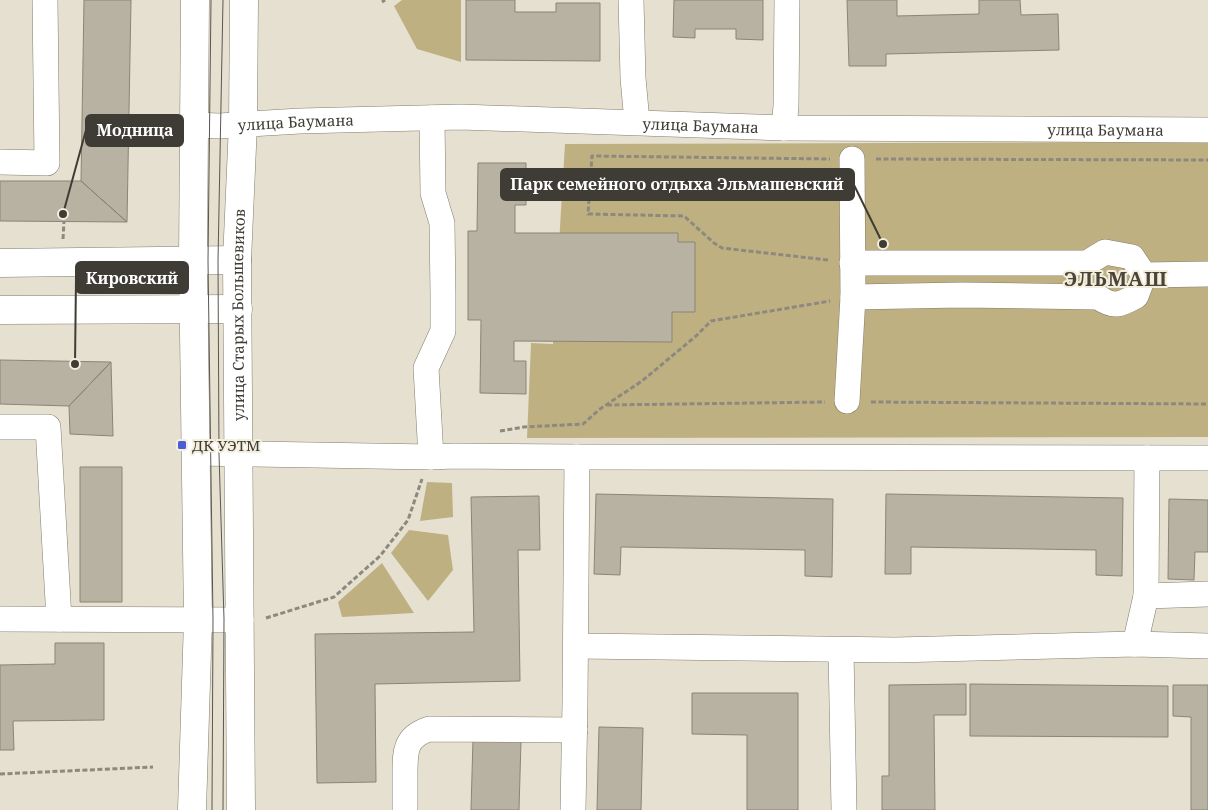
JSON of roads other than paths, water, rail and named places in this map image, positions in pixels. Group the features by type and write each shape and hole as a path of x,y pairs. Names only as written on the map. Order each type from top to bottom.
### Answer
{"main road":[{"path":"192,810 198,620 193,261 195,0"},
{"name":"улица Старых Большевиков","path":"241,810 253,618 240,454 237,260 243,124 244,0"},
{"path":"0,263 237,260"},
{"path":"0,310 238,309"}],"street":[{"path":"0,162 47,163 46,0"},
{"path":"631,0 633,78 638,122"},
{"path":"784,128 787,0"},
{"path":"427,466 426,368 443,331 442,223 433,193 432,118"},
{"name":"улица Баумана","path":"195,125 432,118 638,122 784,128 1208,130"},
{"path":"847,401 853,297 852,159"},
{"path":"852,263 1087,263 1104,252 1132,257 1144,274"},
{"path":"1144,274 1208,274"},
{"path":"853,297 962,294 1098,297 1108,304 1121,304 1136,296 1144,274"},
{"path":"0,427 48,427 59,619"},
{"path":"195,453 240,454 427,466 454,456 1208,458"},
{"path":"573,810 577,457"},
{"path":"1135,644 1146,596 1147,458"},
{"path":"1146,596 1208,594"},
{"path":"0,619 198,620 253,618"},
{"path":"576,646 841,650 1135,644 1208,646"},
{"path":"841,650 844,810"},
{"path":"405,810 405,755 411,741 420,732 429,729 575,730"}],"tram line":[{"path":"211,0 208,261 213,620 212,810"},
{"path":"223,0 218,261 219,454 224,619 223,810"}],"place":[{"name":"Модница","path":"63,214"},
{"name":"Парк семейного отдыха Эльмашевский","path":"883,244"},
{"name":"Кировский","path":"75,364"},
{"name":"ДК УЭТМ","path":"182,445"}],"district":[{"name":"ЭЛЬМАШ","path":"1116,278"}]}
